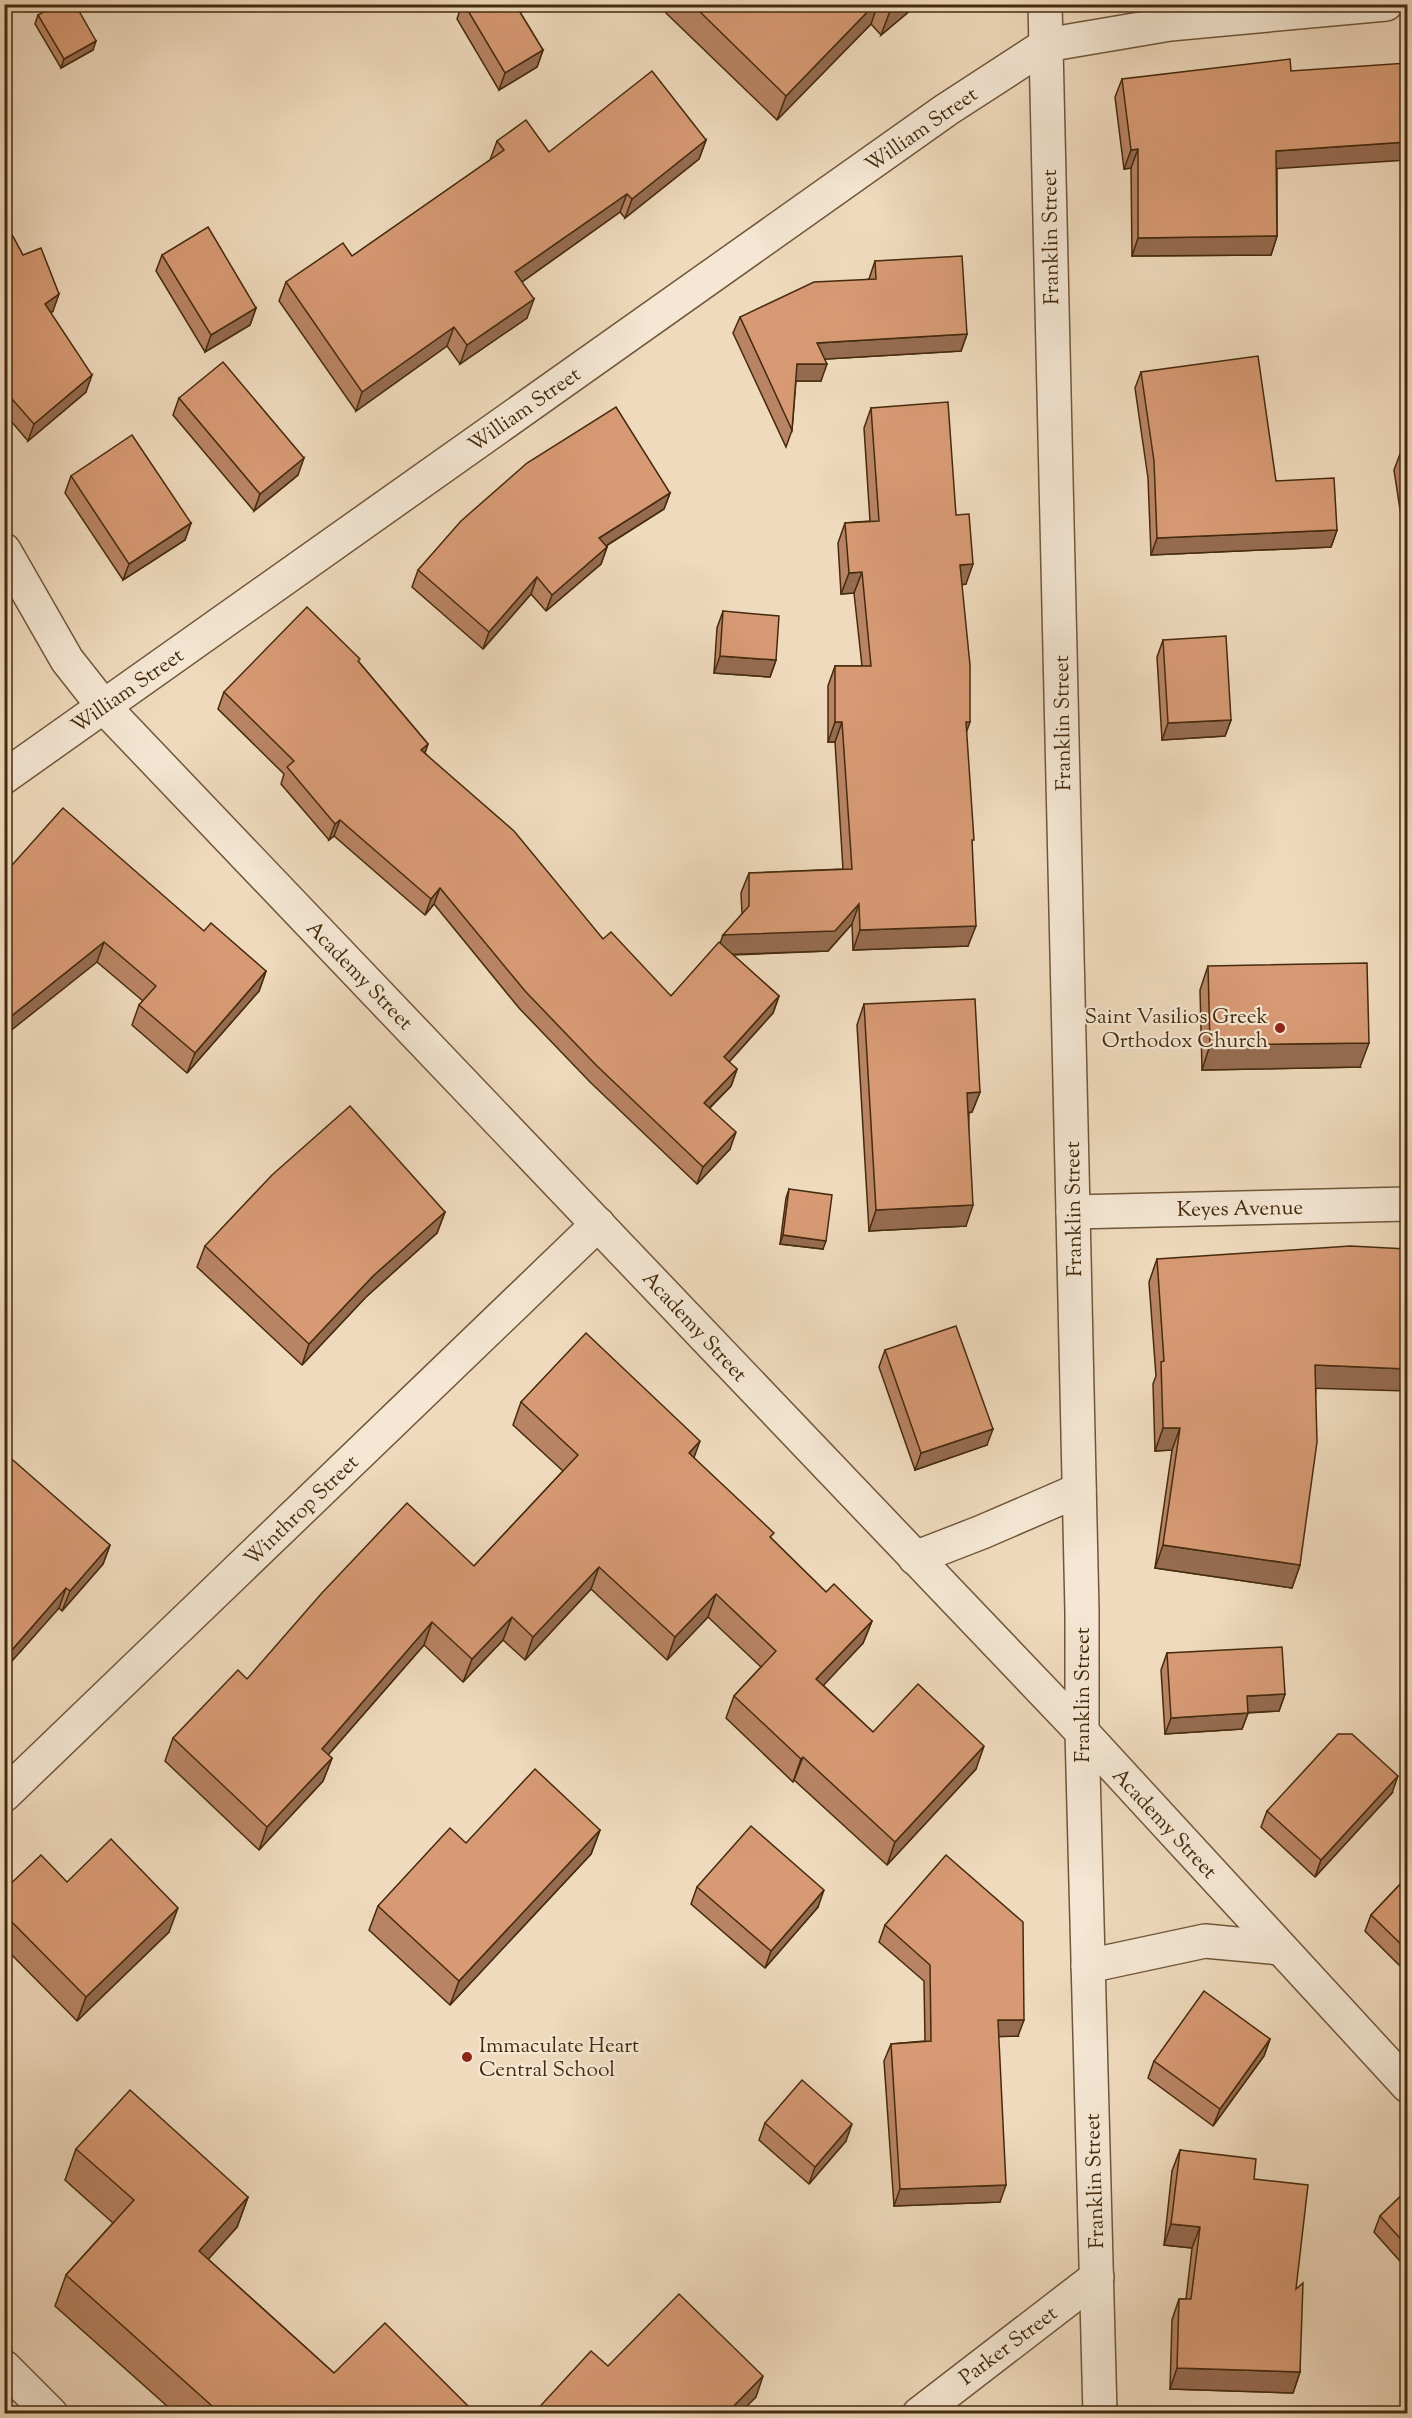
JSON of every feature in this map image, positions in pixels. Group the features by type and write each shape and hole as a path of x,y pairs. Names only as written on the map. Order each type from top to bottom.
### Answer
{"street":[{"name":"Franklin Street","path":"1045,4 1079,1490 1082,1732 1100,2414"},
{"path":"1046,45 1170,24 1386,4"},
{"name":"William Street","path":"4,777 946,110 1046,45"},
{"name":"Academy Street","path":"4,550 67,660 104,707 1082,1732 1407,2086"},
{"name":"Keyes Avenue","path":"1073,1212 1407,1204"},
{"name":"Winthrop Street","path":"4,1795 598,1224"},
{"path":"915,1558 1079,1490"},
{"path":"1088,1966 1205,1941 1280,1948"},
{"name":"Parker Street","path":"919,2414 1097,2277"},
{"path":"4,2367 51,2414"}],"building":[{"path":"57,4 75,4 96,41 64,59 38,15"},
{"path":"464,4 515,4 543,50 505,73"},
{"path":"692,4 875,4 786,96"},
{"path":"884,4 898,4 890,11"},
{"path":"1290,59 1291,71 1407,63 1407,142 1276,151 1277,236 1138,238 1138,149 1131,150 1122,79"},
{"path":"652,71 706,140 632,199 627,194 515,272 534,299 467,345 454,327 362,392 286,282 343,243 352,256 504,150 497,141 526,120 549,152"},
{"path":"4,220 23,255 41,248 59,294 45,304 92,375 34,424 4,390"},
{"path":"208,227 256,308 211,335 162,255"},
{"path":"962,256 967,334 817,343 827,364 797,364 792,430 740,317 814,282 876,279 875,261"},
{"path":"1258,356 1276,481 1334,478 1337,530 1157,538 1154,461 1141,372"},
{"path":"223,362 304,458 260,494 179,398"},
{"path":"948,402 956,515 969,514 973,564 960,565 970,665 970,722 966,722 974,840 972,840 976,926 860,930 859,904 835,931 723,935 749,906 749,873 852,869 842,722 835,722 835,666 871,666 862,572 849,573 845,523 879,521 871,408"},
{"path":"616,407 670,493 599,538 607,547 552,595 537,577 489,632 418,570 461,521 527,463"},
{"path":"132,435 191,523 129,564 71,476"},
{"path":"1407,452 1407,503 1400,454"},
{"path":"307,607 360,659 358,661 428,744 421,750 514,831 603,939 611,932 671,996 719,942 779,996 724,1057 737,1069 704,1103 736,1132 703,1167 596,1065 525,991 440,888 431,899 340,820 335,824 287,767 294,761 224,692"},
{"path":"723,611 779,616 776,660 720,656"},
{"path":"1226,636 1231,720 1168,723 1163,640"},
{"path":"63,808 204,931 211,923 266,971 195,1053 139,1005 156,986 104,942 4,1022 4,874"},
{"name":"Saint Vasilios Greek Orthodox Church","path":"1367,963 1369,1043 1210,1045 1208,966"},
{"path":"975,999 980,1092 967,1093 973,1205 876,1210 864,1004"},
{"path":"350,1106 445,1212 373,1276 309,1344 205,1246 272,1175"},
{"path":"789,1189 832,1195 826,1241 783,1235"},
{"path":"1350,1246 1407,1249 1407,1369 1315,1365 1317,1442 1300,1565 1163,1545 1180,1428 1163,1428 1161,1362 1164,1361 1157,1259"},
{"path":"956,1326 993,1429 921,1453 885,1350"},
{"path":"586,1333 700,1441 689,1453 774,1533 770,1537 826,1592 834,1584 872,1621 816,1679 873,1732 918,1684 984,1746 895,1842 734,1696 776,1651 716,1594 675,1637 599,1567 533,1637 512,1617 472,1659 432,1622 322,1749 332,1758 267,1827 173,1738 238,1670 247,1679 321,1594 407,1503 474,1566 578,1455 521,1402"},
{"path":"6,1454 110,1545 70,1591 66,1588 4,1659 4,1455"},
{"path":"1282,1647 1285,1694 1247,1696 1248,1713 1171,1718 1167,1653"},
{"path":"1338,1734 1352,1734 1398,1776 1321,1860 1267,1811"},
{"path":"535,1769 600,1830 459,1981 378,1906 450,1828 466,1843"},
{"path":"751,1826 824,1890 771,1951 697,1887"},
{"path":"111,1839 178,1908 86,1997 4,1914 4,1890 41,1855 67,1882"},
{"path":"946,1855 1023,1922 1024,2020 998,2020 1006,2185 900,2189 891,2044 931,2041 930,1965 885,1925"},
{"path":"1407,1877 1407,1950 1371,1915"},
{"path":"1204,1991 1270,2039 1220,2109 1154,2061"},
{"path":"802,2080 852,2124 815,2167 765,2123"},
{"path":"130,2090 248,2197 199,2251 334,2373 385,2323 476,2414 221,2414 66,2275 134,2200 76,2149"},
{"path":"1180,2150 1256,2159 1254,2179 1308,2185 1296,2289 1303,2283 1300,2372 1177,2368 1179,2299 1191,2299 1200,2227 1171,2224"},
{"path":"1407,2190 1407,2246 1380,2216"},
{"path":"679,2294 763,2376 726,2414 533,2414 591,2351 608,2366"}],"place":[{"name":"Saint Vasilios Greek Orthodox Church","path":"1280,1028"},
{"name":"Immaculate Heart Central School","path":"467,2057"}]}
